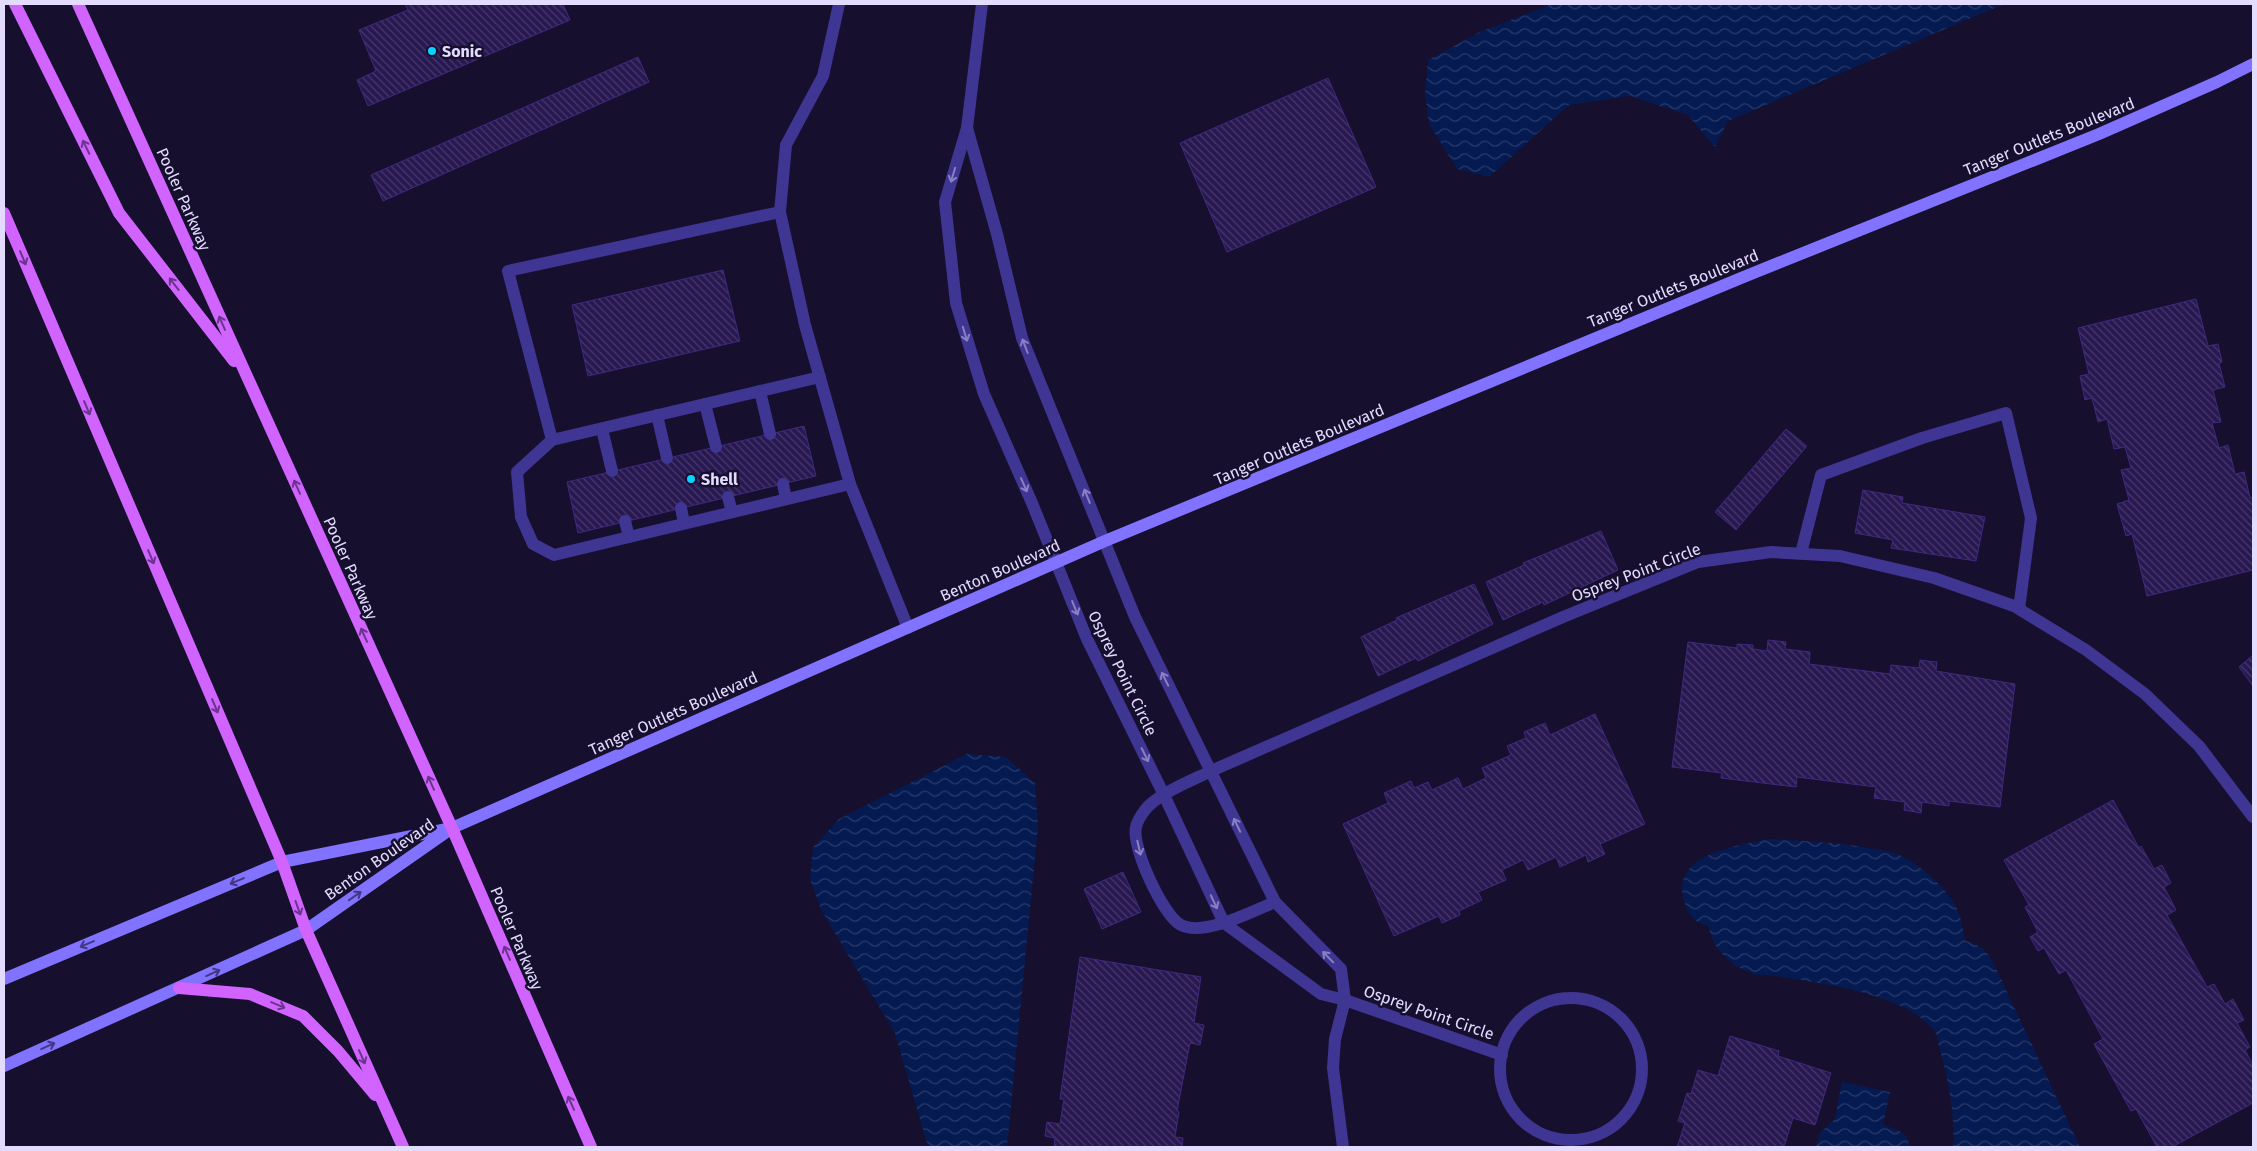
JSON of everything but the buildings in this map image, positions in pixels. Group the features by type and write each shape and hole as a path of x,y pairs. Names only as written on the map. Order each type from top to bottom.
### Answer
{"main road":[{"path":"15,4 119,213 246,377"},
{"name":"Pooler Parkway","path":"78,4 452,828 591,1147"},
{"path":"4,214 282,862 306,930 402,1147"},
{"path":"179,988 250,994 303,1016 338,1051 384,1105"}],"street":[{"path":"838,4 823,76 786,145 780,212 820,376 850,484 908,628"},
{"path":"967,128 982,4"},
{"name":"Tanger Outlets Boulevard","path":"1105,542 1746,276 2099,134 2218,82 2253,64"},
{"name":"Osprey Point Circle","path":"967,128 997,234 1022,338 1135,617 1276,902 1341,969 1345,1000 1335,1039 1333,1068 1343,1147"},
{"name":"Osprey Point Circle","path":"967,128 945,202 956,303 984,394 1087,639 1164,795 1224,923 1321,994 1345,1000 1502,1055"},
{"path":"552,440 508,271 780,212"},
{"path":"820,376 552,440 517,472 521,517 533,544 554,555 850,484"},
{"path":"760,391 770,434"},
{"path":"704,404 716,447"},
{"path":"1801,553 1821,474 1922,438 2006,413 2031,518 2019,609"},
{"path":"657,415 668,458"},
{"path":"602,429 612,471"},
{"path":"783,484 786,499"},
{"path":"728,497 732,512"},
{"path":"680,508 684,523"},
{"path":"625,521 629,537"},
{"name":"Benton Boulevard","path":"908,628 1105,542"},
{"name":"Osprey Point Circle","path":"1276,902 1224,923 1206,928 1181,925 1166,911 1139,852 1136,828 1145,809 1164,795 1211,771 1563,617 1698,562 1771,552 1840,556 1934,578 2019,609 2086,650 2145,694 2199,746 2253,817"},
{"name":"Tanger Outlets Boulevard","path":"452,828 908,628"},
{"name":"Benton Boulevard","path":"4,979 282,862 452,828"},
{"name":"Benton Boulevard","path":"4,1066 306,930 452,828"},
{"name":"Osprey Point Circle","path":"1578,998 1602,1005 1623,1021 1636,1042 1642,1067 1638,1092 1624,1117 1601,1134 1573,1141 1545,1136 1520,1120 1504,1096 1499,1067 1502,1055 1506,1038 1523,1015 1549,1000 1578,998"}],"water":[{"path":"1552,4 2004,4 1728,121 1715,147 1688,115 1630,96 1569,105 1489,177 1457,169 1429,124 1425,93 1428,60 1480,32"},
{"path":"967,754 1006,757 1035,783 1038,826 1007,1147 928,1147 895,1033 821,910 810,879 813,847 839,819"},
{"path":"1768,839 1847,845 1894,853 1912,862 1931,876 1954,903 1958,911 1965,940 1983,948 1993,962 2080,1147 1953,1147 1951,1098 1946,1074 1935,1032 1922,1019 1905,1008 1861,992 1776,976 1754,974 1738,967 1724,956 1714,943 1709,927 1698,922 1689,913 1683,897 1683,882 1688,870 1698,861 1711,854"},
{"path":"1842,1082 1890,1092 1883,1125 1904,1134 1910,1147 1816,1147 1820,1133 1835,1119"}],"place":[{"name":"Sonic","path":"432,51"},
{"name":"Shell","path":"691,479"}]}
